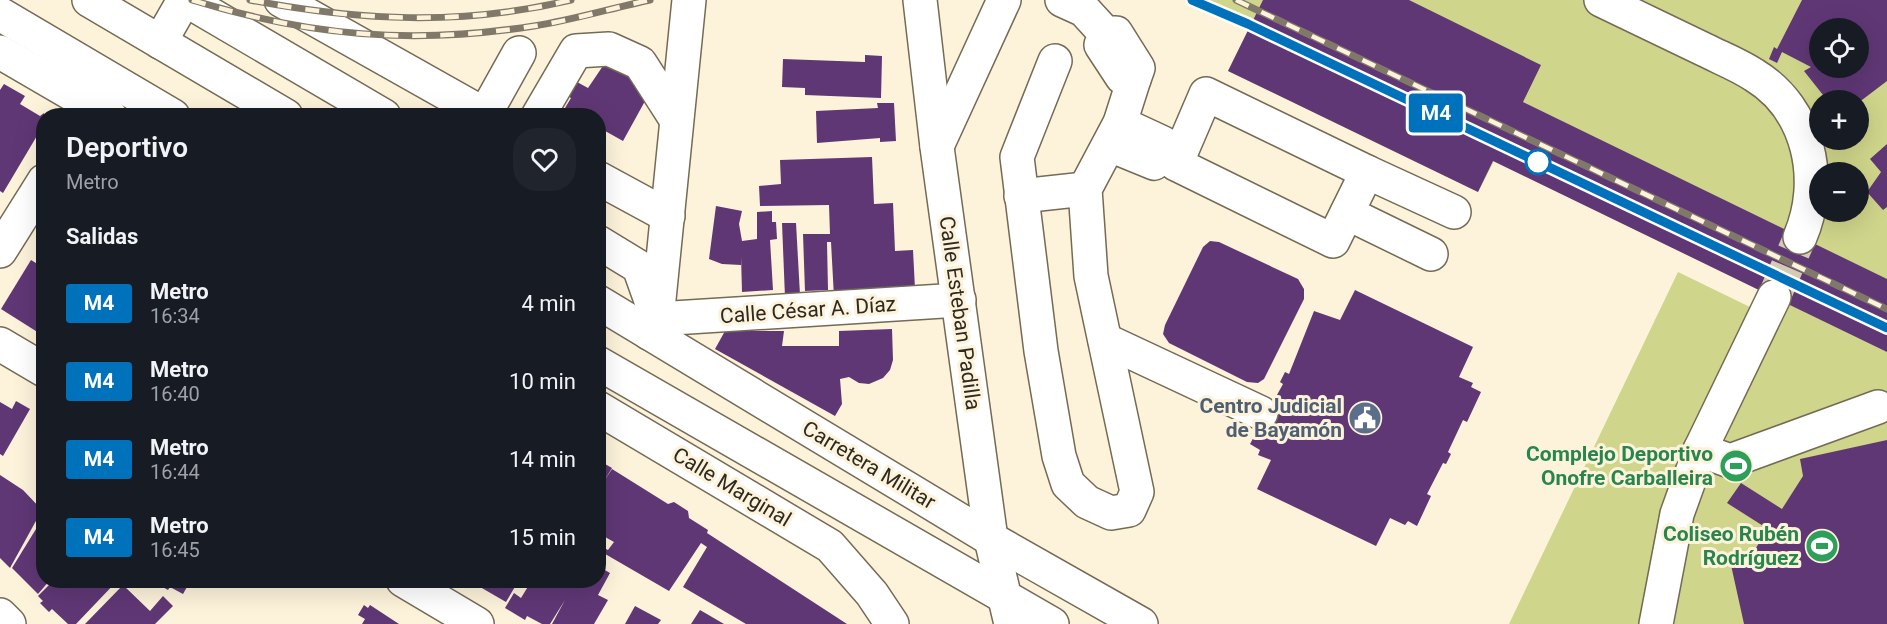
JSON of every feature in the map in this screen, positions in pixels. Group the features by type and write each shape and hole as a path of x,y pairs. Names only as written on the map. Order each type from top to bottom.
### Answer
{"street":[{"path":"160,42 185,0 370,108"},
{"path":"281,0 474,108"},
{"path":"653,326 668,216 688,0"},
{"name":"Calle Esteban Padilla","path":"920,0 937,147 991,538 1008,611"},
{"path":"937,147 1004,0"},
{"path":"1055,61 1017,157 1021,196 1041,351 1059,456 1068,484 1088,502 1111,513 1129,510 1137,492 1091,276 1085,189 1115,134 1134,79 1122,77 1101,45 1105,33 1084,10 1062,0"},
{"path":"1601,0 1643,9 1755,75 1777,94 1808,146 1814,182 1810,214 1800,237"},
{"path":"97,2 272,108"},
{"path":"0,14 98,103"},
{"path":"543,108 576,51 609,49 640,63 676,119"},
{"path":"0,52 98,103 127,108"},
{"path":"490,108 519,53"},
{"path":"1170,160 1206,94 1454,212"},
{"path":"1115,134 1164,142 1170,160 1333,241 1367,172"},
{"path":"606,181 668,216"},
{"path":"1021,196 1085,189"},
{"path":"0,251 36,194"},
{"path":"1347,213 1431,254"},
{"path":"606,247 639,267 653,326"},
{"path":"1657,623 1677,514 1700,450 1773,297"},
{"name":"Calle César A. Díaz","path":"653,326 958,300"},
{"name":"Carretera Militar","path":"606,305 653,326 991,538 1141,624"},
{"path":"1105,340 1261,413"},
{"path":"0,344 36,365"},
{"path":"606,368 856,513 1008,611 1052,624"},
{"path":"1700,450 1730,461 1878,407"},
{"name":"Calle Marginal","path":"606,413 830,546 872,594 892,624"},
{"path":"830,546 856,513"},
{"path":"416,588 477,624"},
{"path":"0,615 9,624"}],"green space":[{"name":"Complejo Deportivo Onofre Carballeira","path":"1189,0 1887,0 1887,624 1509,624 1678,272 1752,308 1761,291 1494,161 1478,192 1228,71 1249,28"}],"building":[{"path":"1263,0 1409,0 1541,65 1523,102 1887,279 1887,352 1493,161 1478,192 1228,71"},
{"path":"1802,0 1887,0 1887,81 1869,95 1869,90 1819,90 1810,78 1869,78 1869,18 1809,18 1809,66 1782,52 1777,63 1769,59 1774,47 1777,49"},
{"path":"865,55 882,56 881,98 805,95 805,88 782,87 783,59 865,62"},
{"path":"609,57 650,92 623,141 606,131 606,108 565,108 571,98 559,90 566,76 588,88"},
{"path":"1809,68 1809,77 1804,71"},
{"path":"4,84 25,96 20,104 36,114 36,137 3,193 0,191 0,90"},
{"path":"877,103 894,103 896,141 880,142 880,138 817,143 816,111 878,108"},
{"path":"1887,144 1887,207 1883,210 1869,194 1869,189 1881,172 1870,159"},
{"path":"872,157 874,204 893,203 895,251 913,250 915,289 834,297 831,242 827,242 828,290 805,291 803,234 830,234 829,205 760,206 759,186 781,184 780,160"},
{"path":"716,206 742,211 739,224 742,241 757,239 757,212 772,211 772,222 776,222 777,239 770,240 773,290 742,292 741,256 741,265 722,264 709,259"},
{"path":"782,223 796,223 800,295 785,297"},
{"path":"1210,241 1219,242 1298,279 1304,289 1304,299 1264,379 1258,383 1247,382 1169,343 1163,334 1165,325 1203,247"},
{"path":"31,260 36,263 36,331 1,309"},
{"name":"Centro Judicial de Bayamón","path":"1355,290 1473,347 1459,377 1473,383 1471,387 1481,392 1467,422 1463,420 1448,452 1451,454 1446,464 1443,463 1427,494 1431,496 1417,526 1408,521 1405,525 1390,518 1376,546 1257,489 1271,460 1258,455 1260,450 1250,444 1283,384 1280,382 1285,372 1289,374 1314,311 1340,320"},
{"path":"892,329 893,360 890,370 883,378 869,384 859,383 849,377 840,379 842,404 835,416 715,349 725,331 784,331 782,346 839,346 839,331"},
{"path":"16,401 30,409 3,456 0,454 0,402 12,409"},
{"name":"Coliseo Rubén Rodríguez","path":"1887,440 1887,624 1744,624 1731,565 1747,562 1768,529 1727,503 1741,483 1782,509 1803,476 1800,459"},
{"path":"606,465 612,468 606,478"},
{"path":"612,469 668,504 674,502 688,511 689,518 708,530 707,533 847,624 746,624 683,587 707,547 701,543 669,591 606,554 606,549 608,550 614,542 606,538 606,478"},
{"path":"0,475 23,490 36,504 36,521 10,568 0,558"},
{"path":"36,529 36,588 43,588 38,594 12,568"},
{"path":"46,588 110,588 76,624 68,624 52,609 49,612 40,603 43,601 38,596"},
{"path":"120,588 126,588 150,611 163,596 173,606 155,624 85,624"},
{"path":"172,588 186,588 183,594"},
{"path":"482,588 514,588 506,602"},
{"path":"527,588 602,588 598,595 608,600 594,624 552,624 565,600 550,624 542,624 527,616 525,620 505,608 514,593 521,598"},
{"path":"364,605 368,608 370,605 399,624 362,624 365,619 358,615"},
{"path":"635,606 661,620 658,624 625,624"},
{"path":"700,610 724,624 691,624"}],"tunnel":[{"path":"1774,297 1800,237"}],"railway":[{"path":"192,0 278,22 319,29 403,36 489,32 534,26 650,0"},
{"path":"250,0 331,13 410,18 490,14 571,0"},
{"path":"1192,0 1248,24 1887,328"},
{"path":"1236,0 1887,309"}],"metro line":[{"name":"M4","path":"1192,0 1248,24 1887,328"}],"place":[{"name":"Centro Judicial de Bayamón","path":"1365,418"},
{"name":"Complejo Deportivo Onofre Carballeira","path":"1736,466"},
{"name":"Coliseo Rubén Rodríguez","path":"1822,546"}]}
